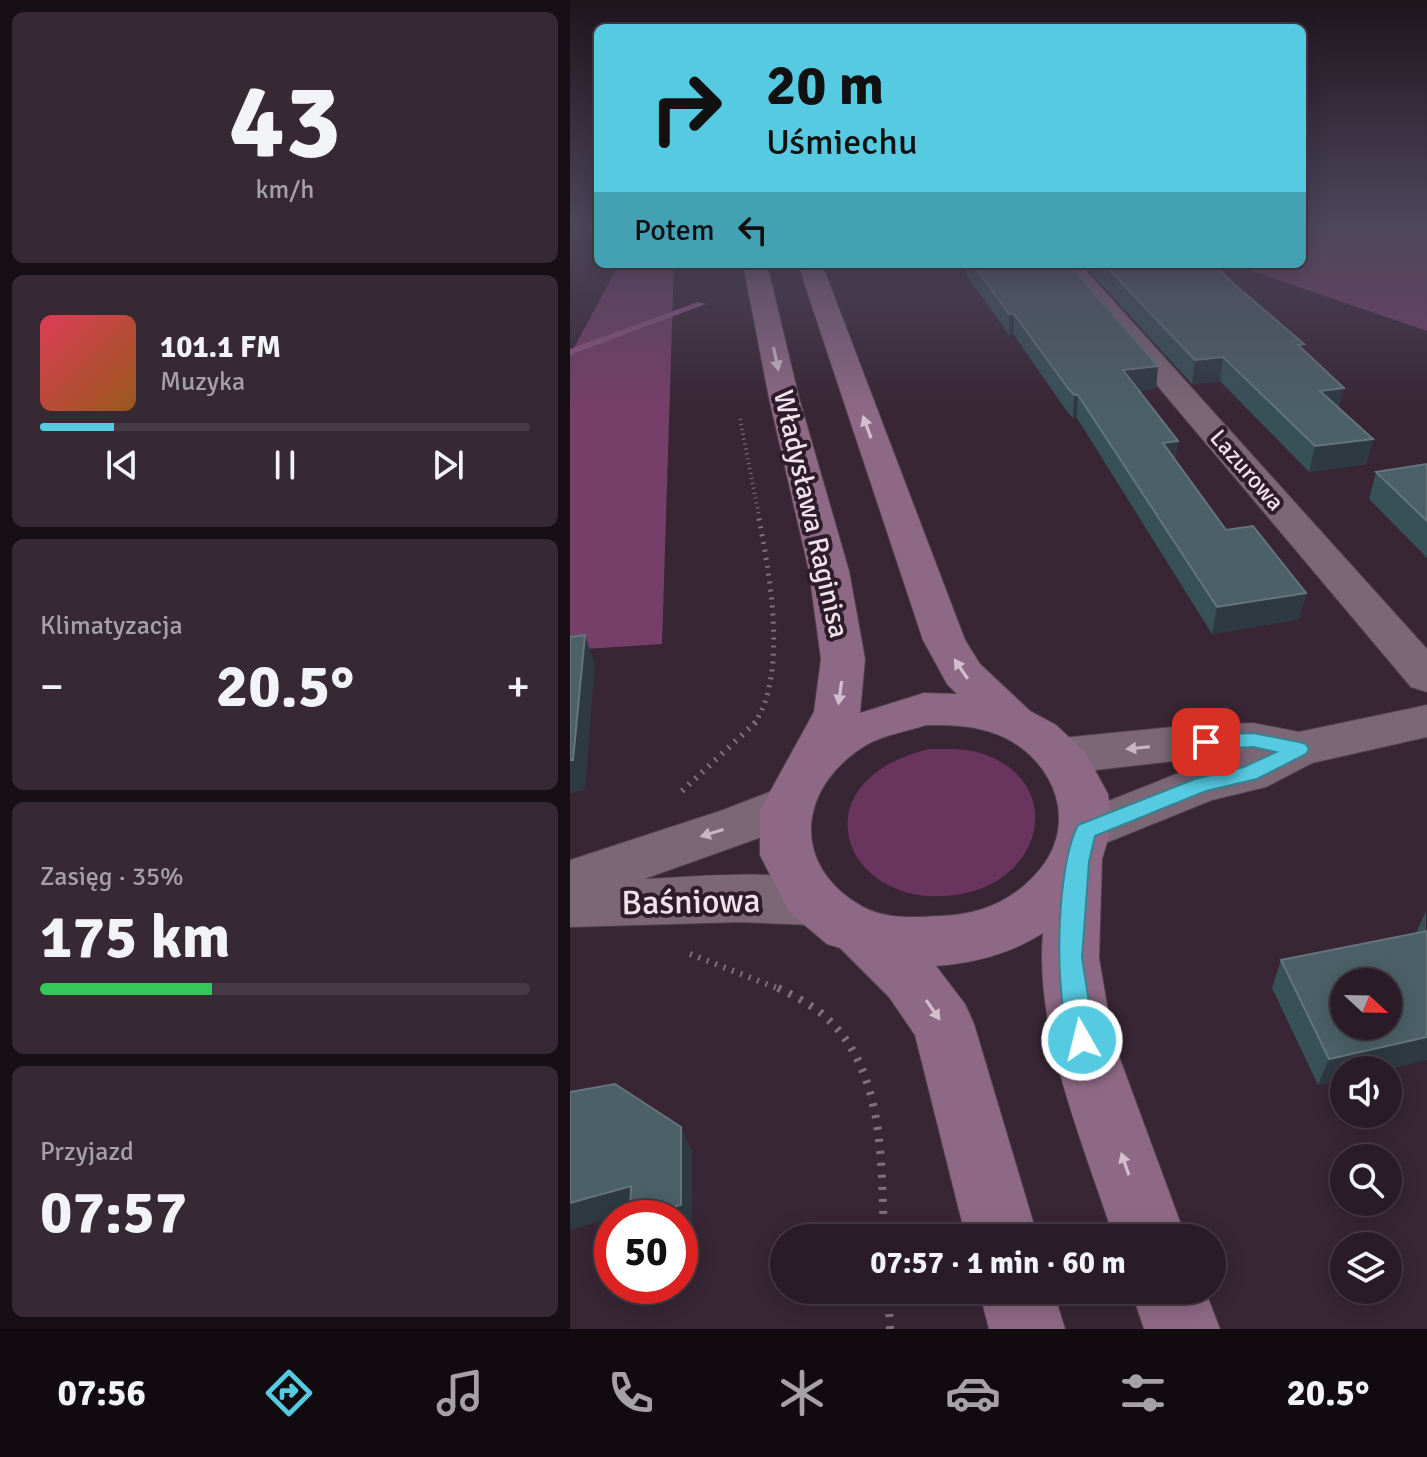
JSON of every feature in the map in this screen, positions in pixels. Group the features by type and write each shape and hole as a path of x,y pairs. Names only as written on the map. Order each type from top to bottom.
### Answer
{"main road":[{"name":"Władysława Raginisa","path":"760,288 784,398 829,571 843,659 837,712 811,760"},
{"path":"819,288 944,640 963,674 1016,723 1041,738 1061,756 1076,778 1085,803 1070,958 1082,1040 1145,1224"},
{"path":"998,1224 943,1024 910,978 837,918 791,872 782,839 785,805 796,781 811,760 862,725 892,714 924,709 956,709 1016,723"},
{"path":"837,918 897,942 935,944 972,939 1008,927 1038,909 1061,887 1082,846"},
{"path":"1020,1304 1027,1329"},
{"path":"1173,1304 1182,1329"}],"street":[{"name":"Lazurowa","path":"1088,288 1427,677"},
{"path":"1082,846 1202,784 1249,774 1299,749 1427,721"},
{"path":"1061,756 1183,743 1253,740 1299,749"},
{"name":"Baśniowa","path":"570,882 741,824 785,805"},
{"name":"Baśniowa","path":"570,904 740,899 837,918"}],"path":[{"path":"889,1304 890,1329"}],"shaded area":[{"path":"606,288 673,288 662,644 570,650 570,355"},
{"path":"1301,288 1427,288 1427,331"},
{"path":"929,749 977,752 1004,764 1023,781 1033,801 1035,823 1029,845 1016,865 996,881 970,892 928,896 893,887 867,869 851,845 848,818 859,790 885,766"}],"building":[{"path":"990,288 1090,288 1158,366 1123,370 1178,441 1163,443 1226,530 1253,526 1306,593 1217,607 1078,395 1067,387 1014,314 1009,314"},
{"path":"1127,288 1239,288 1304,344 1298,345 1344,388 1320,391 1373,439 1315,446 1223,357 1195,360"},
{"path":"1427,464 1427,521 1376,472"},
{"path":"585,635 573,760 570,760 570,637"},
{"path":"1427,931 1427,1037 1330,1056 1329,1059 1281,960"},
{"path":"615,1084 681,1127 681,1200 631,1200 631,1186 570,1203 570,1092"}],"waterway":[{"path":"570,352 701,304"}],"route":[{"path":"1082,1040 1070,958 1077,862 1086,831 1202,784 1249,774 1299,749 1253,740 1206,742"}]}
